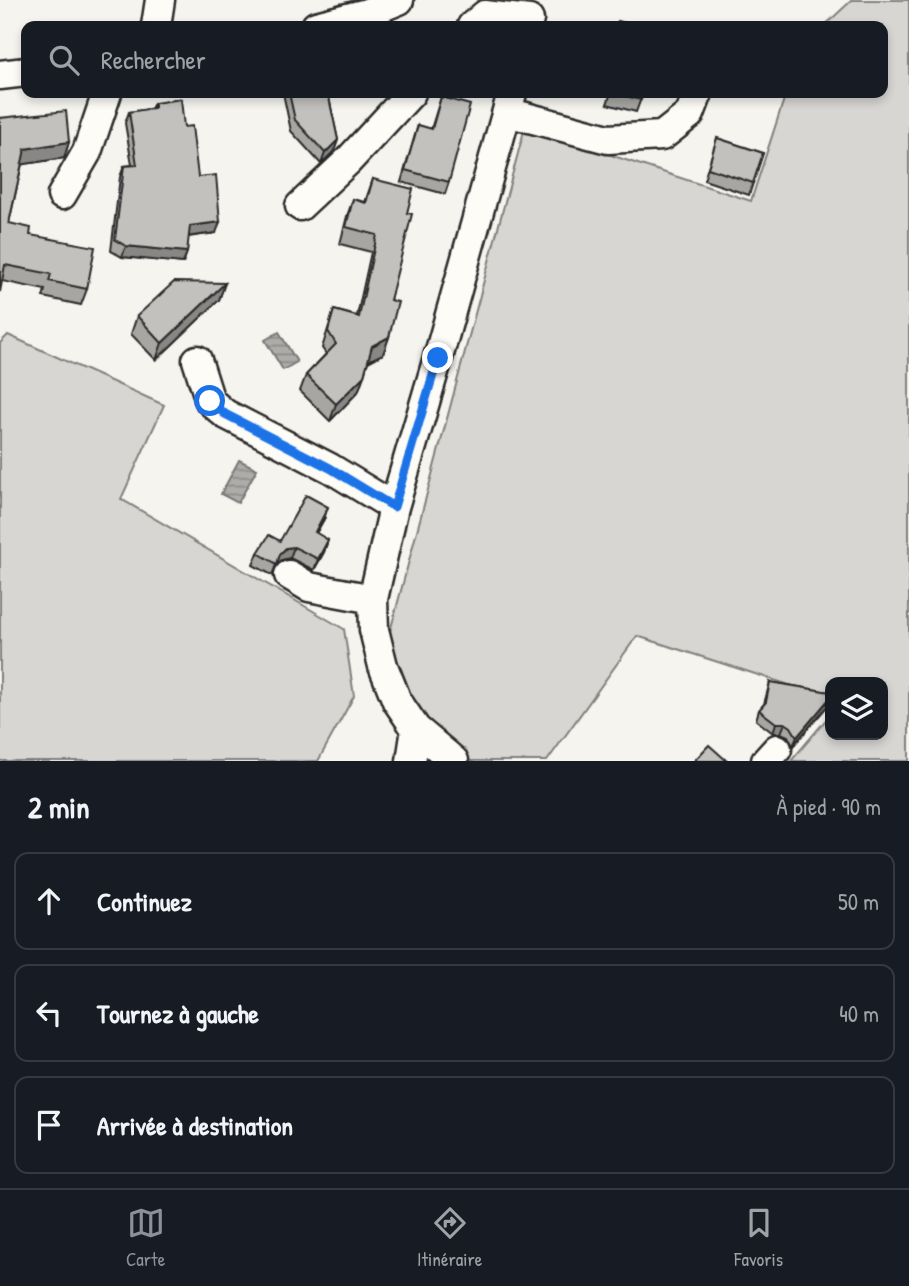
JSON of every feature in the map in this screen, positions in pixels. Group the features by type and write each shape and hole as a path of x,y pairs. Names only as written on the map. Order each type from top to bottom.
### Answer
{"street":[{"path":"157,21 160,0"},
{"path":"336,21 368,13 399,0"},
{"path":"478,21 485,15 530,15"},
{"path":"0,75 21,73"},
{"path":"62,195 87,152 105,98"},
{"path":"300,206 348,161 406,98"},
{"path":"454,761 416,729 397,701 383,666 374,630 373,599 394,507 509,102 608,139 662,136 690,114 696,98"},
{"path":"197,360 210,401 225,414 330,468 394,507"},
{"path":"289,575 309,586 373,599"},
{"path":"411,761 416,729"}],"shaded area":[{"path":"852,0 909,0 909,761 791,761 825,721 825,740 888,740 888,677 825,677 825,696 637,636 547,761 416,761 387,643 525,127 751,201 784,98 888,98 888,21 829,21"},
{"path":"279,332 297,362 283,370 265,340"},
{"path":"8,335 164,405 121,499 344,629 354,696 318,761 0,761 0,343"},
{"path":"239,460 257,469 238,503 221,494"}],"building":[{"path":"290,98 329,98 338,140 325,153 295,120"},
{"path":"441,98 470,105 449,182 405,170 418,125 432,129"},
{"path":"181,99 184,127 192,126 198,177 216,175 220,222 190,226 187,252 126,246 115,240 124,166 137,165 129,112 154,108 154,103"},
{"path":"66,111 69,142 25,149 9,223 31,228 30,235 95,247 87,289 49,281 51,274 5,265 0,292 0,118"},
{"path":"717,138 763,153 753,183 708,168"},
{"path":"373,179 413,189 407,213 412,214 390,300 398,302 389,337 372,346 364,376 336,404 306,375 336,344 328,331 334,310 359,317 377,235 346,227 353,199 366,203"},
{"path":"174,282 225,283 162,343 137,316"},
{"path":"306,495 328,507 315,532 328,540 318,559 294,547 286,548 280,554 277,564 258,553 269,535 280,541"},
{"path":"770,682 825,691 825,704 797,737 791,727 785,723 776,723 759,710 766,702"},
{"path":"709,745 727,761 694,761"}],"route":[{"path":"210,401 225,414 330,468 394,507 438,358"}]}
